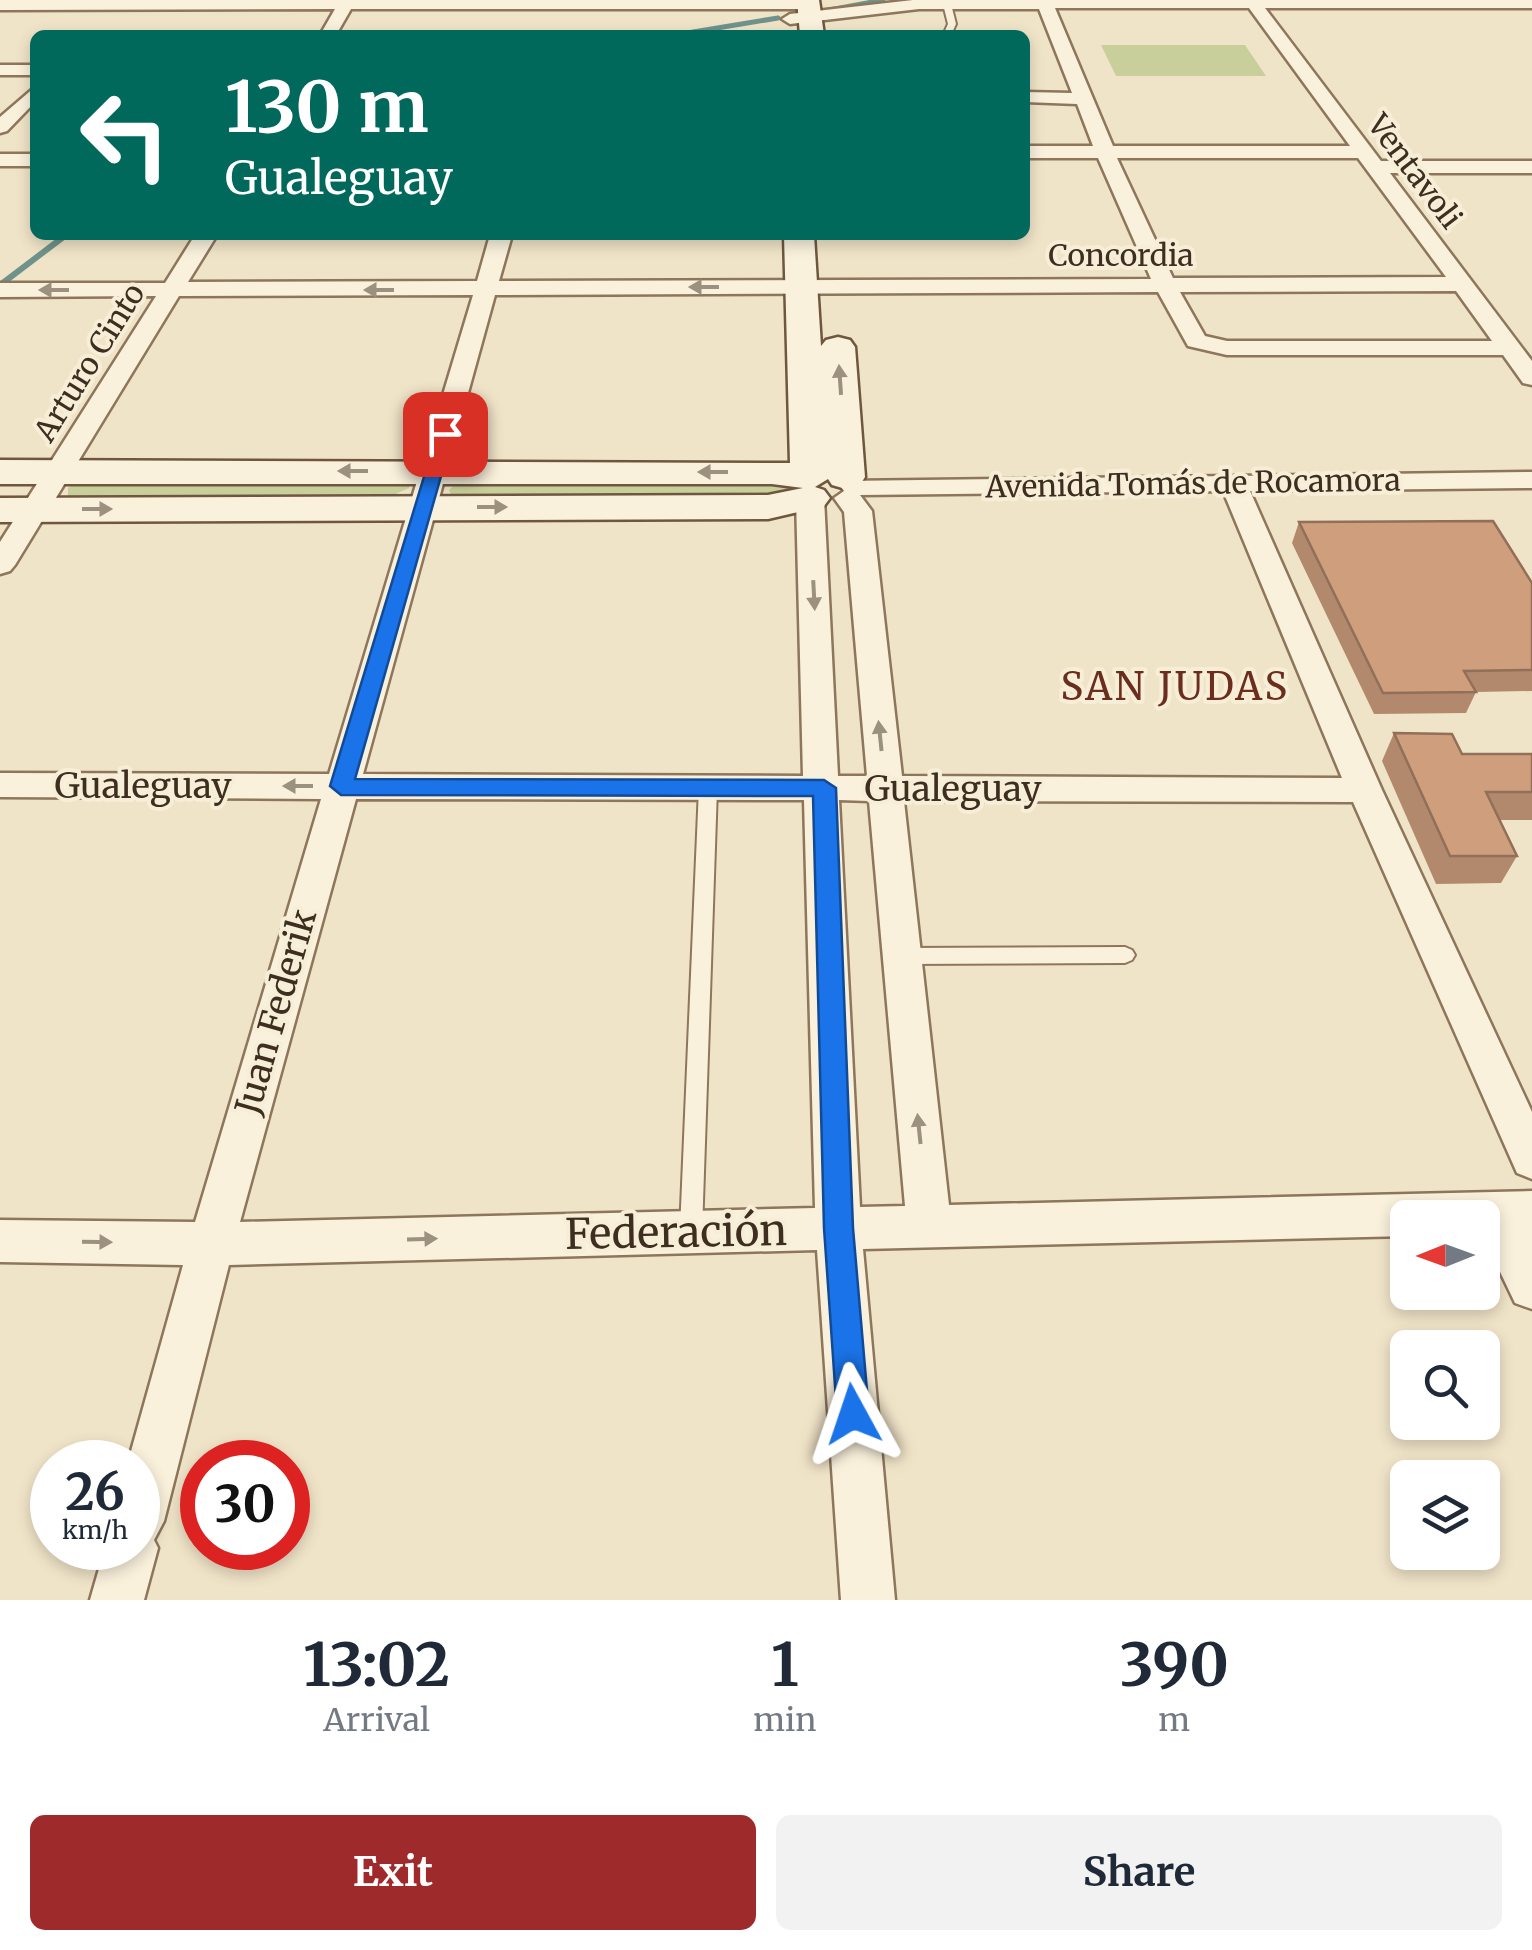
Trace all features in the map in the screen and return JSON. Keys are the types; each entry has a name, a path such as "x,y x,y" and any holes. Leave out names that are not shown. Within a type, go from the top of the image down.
{"street":[{"path":"102,25 125,2"},
{"path":"331,30 348,2"},
{"path":"0,5 348,2 800,14 909,4 1532,3"},
{"name":"Ventavoli","path":"1252,2 1532,378"},
{"path":"1045,4 1103,151 1164,285 1196,341 1214,347 1510,348"},
{"path":"0,70 30,70"},
{"path":"0,127 30,97"},
{"path":"1030,98 1085,99"},
{"path":"1030,152 1103,151 1532,167"},
{"path":"0,160 30,160"},
{"name":"Arturo Cinto","path":"0,566 17,510 58,472 203,240"},
{"name":"Juan Federik","path":"158,1440 208,1244 500,240"},
{"path":"802,240 818,286 834,487 824,788 838,1228 868,1600"},
{"path":"818,286 829,240"},
{"name":"Concordia","path":"2,290 1462,284"},
{"name":"Avenida Tomás de Rocamora","path":"0,472 430,488 768,508 834,487 1532,480"},
{"path":"1233,483 1365,790 1532,1159"},
{"path":"834,487 858,511 929,1226"},
{"name":"Avenida Tomás de Rocamora","path":"17,510 430,488"},
{"name":"Gualeguay","path":"0,785 1365,790"},
{"path":"1516,1212 1532,1288"},
{"name":"Federación","path":"0,1241 208,1244 1516,1212"},
{"path":"117,1600 125,1570"}],"lane":[{"path":"947,4 950,30"},
{"path":"691,1231 708,788"},
{"path":"902,956 1126,954"}],"green space":[{"path":"1101,45 1245,45 1266,76 1116,76"},
{"path":"775,480 788,485 788,492 452,497 449,490 456,483"},
{"path":"77,482 409,484 409,488 391,496 68,496 68,488"}],"building":[{"path":"1493,521 1532,583 1532,670 1464,671 1476,692 1383,693 1299,522"},
{"path":"1394,733 1452,734 1462,754 1532,754 1532,792 1486,792 1517,856 1450,856"}],"waterway":[{"path":"824,11 883,0"},
{"path":"705,30 778,18"},
{"path":"0,285 59,240"}],"district":[{"name":"SAN JUDAS","path":"1175,686"}],"route":[{"path":"445,434 341,786 824,788 838,1228 853,1414"}]}
